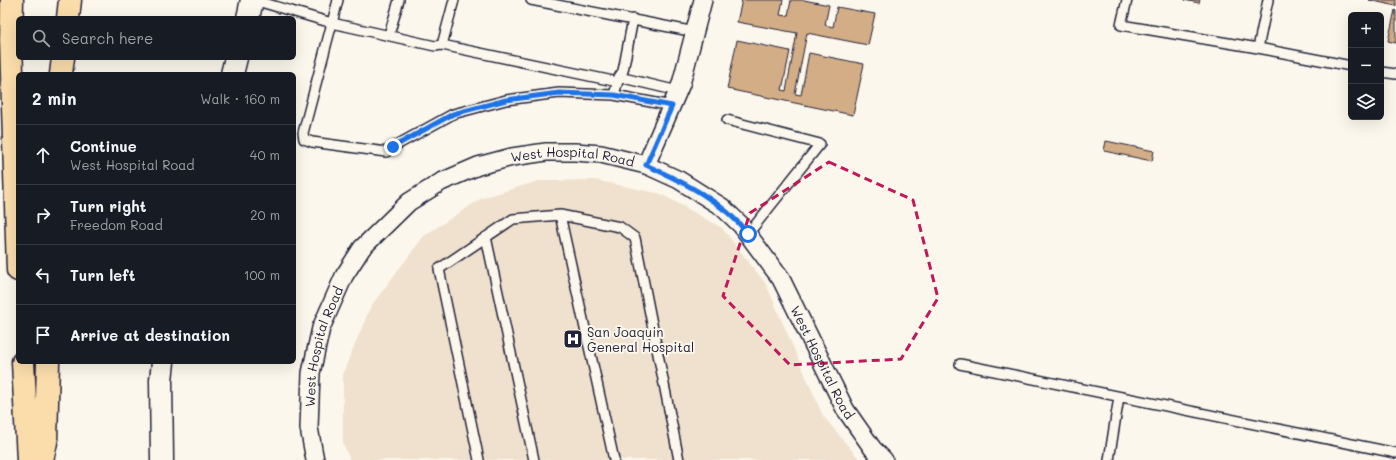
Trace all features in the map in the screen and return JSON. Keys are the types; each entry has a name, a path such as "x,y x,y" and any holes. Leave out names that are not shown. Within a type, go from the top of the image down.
{"highway":[{"path":"12,0 10,40 16,212"},
{"path":"68,16 70,0"},
{"path":"61,72 63,60"},
{"path":"23,364 28,460"},
{"path":"42,460 46,442 48,364"}],"street":[{"path":"249,16 253,0"},
{"path":"646,165 675,98 703,0"},
{"path":"232,72 236,60"},
{"name":"West Hospital Road","path":"315,460 309,428 311,373 320,328 344,276 362,248 409,202 441,182 478,166 512,157 546,152 602,154 646,165 679,180 722,207 741,225 781,279 845,409 873,449 884,460"},
{"path":"162,460 161,380 163,364"}],"lane":[{"path":"253,0 332,23 435,46 442,45 619,79 675,98"},
{"path":"338,0 303,133 304,139 312,142 386,152 453,114 506,100 559,93 675,98"},
{"path":"389,35 399,0"},
{"path":"442,45 454,0"},
{"path":"531,0 695,32"},
{"path":"1127,0 1121,25 1258,48 1348,65"},
{"path":"1258,48 1268,0"},
{"path":"614,95 623,71 633,19"},
{"path":"1384,72 1396,74"},
{"path":"727,120 820,144 748,234"},
{"path":"560,215 614,460"},
{"path":"479,460 439,269 513,219 560,215 620,227 635,238 679,460"},
{"path":"486,237 534,460"},
{"path":"960,364 1396,453"},
{"path":"1109,460 1119,396"}],"highlighted area":[{"path":"829,162 913,200 938,298 901,359 790,365 723,296 750,213"}],"shaded area":[{"name":"San Joaquin General Hospital","path":"595,180 661,194 722,228 766,284 823,416 860,460 350,460 343,443 343,373 371,306 424,236 482,198 539,181"}],"building":[{"path":"742,0 783,0 780,15 788,16 791,0 804,0 829,5 825,25 833,27 837,7 875,14 868,45 807,33 795,94 801,95 809,53 864,64 853,115 727,89 737,40 790,51 782,90 786,91 797,33 737,22"},
{"path":"1184,0 1200,0 1199,3"},
{"path":"1369,0 1396,0 1396,6"},
{"path":"1395,10 1396,11 1396,43 1388,41"},
{"path":"1106,141 1154,151 1152,161 1104,151"}],"place":[{"name":"San Joaquin General Hospital","path":"573,339"}],"route":[{"path":"393,147 453,114 506,100 559,93 614,95 672,106 646,165 679,180 722,207 741,225 748,234"}]}
